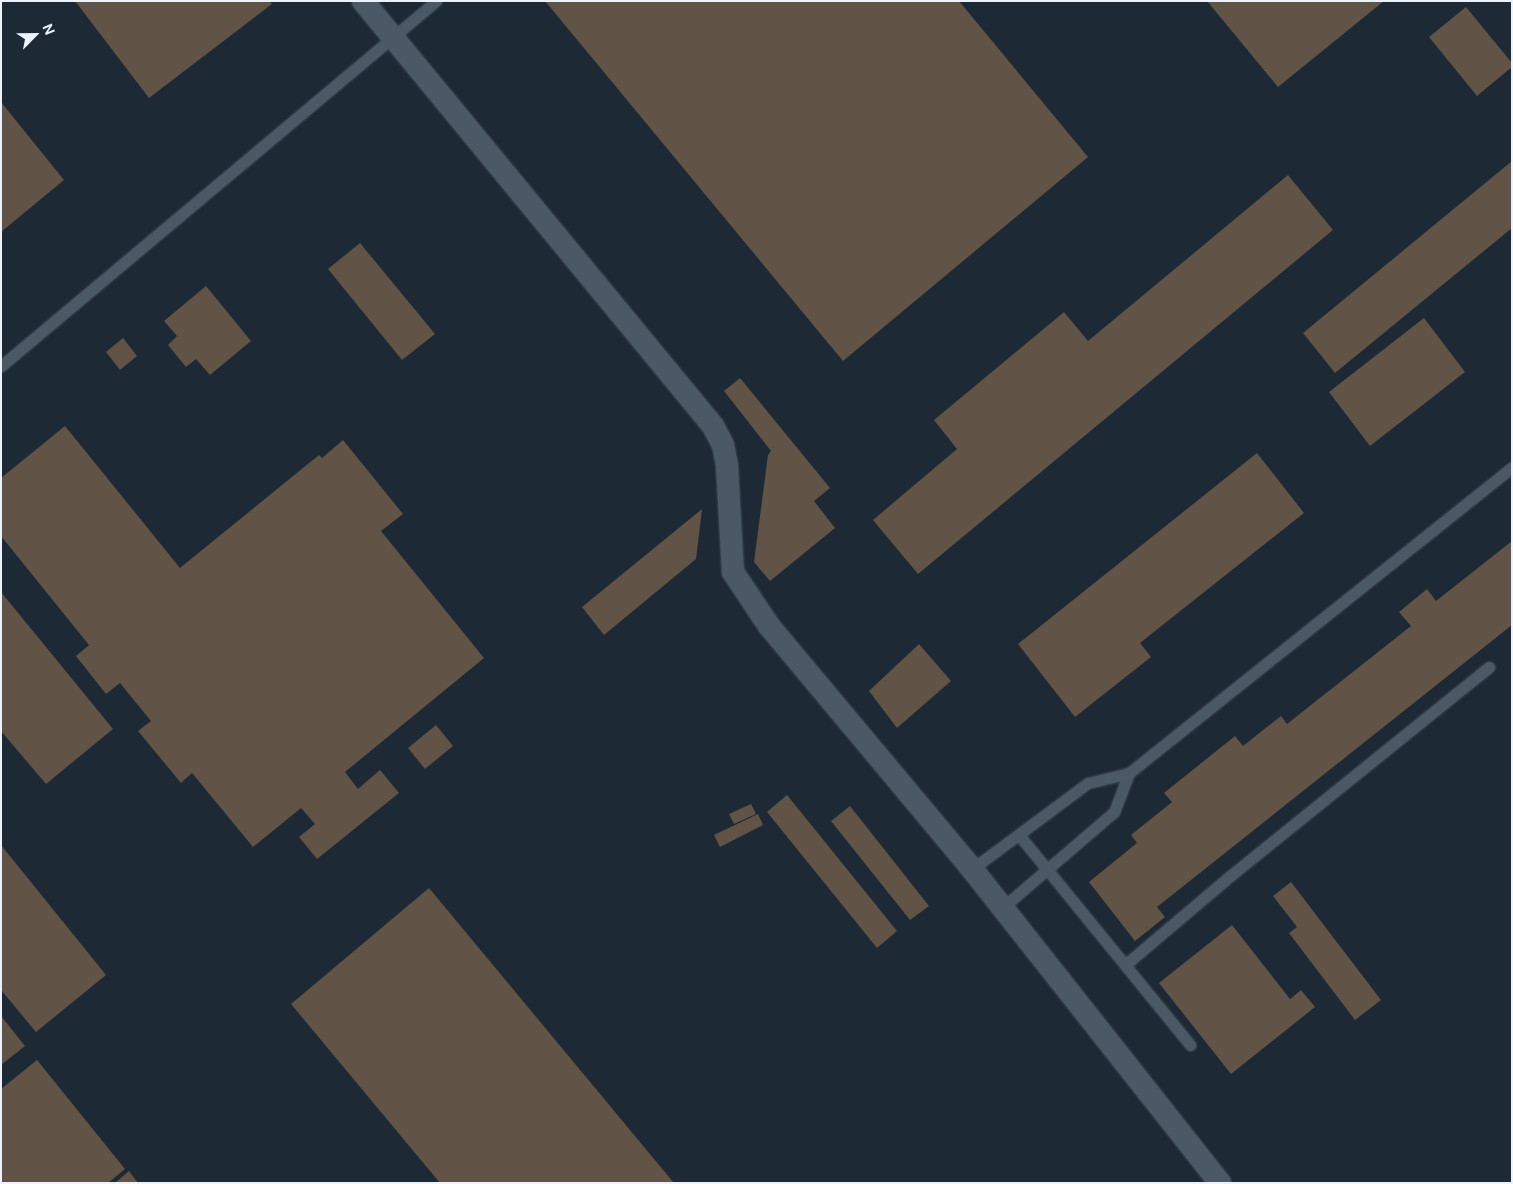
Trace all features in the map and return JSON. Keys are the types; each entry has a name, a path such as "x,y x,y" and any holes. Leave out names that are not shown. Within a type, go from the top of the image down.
{"street":[{"path":"363,1 713,426 723,445 727,466 731,558 740,584 775,633 972,869 1220,1183"}],"lane":[{"path":"1,366 436,1"},
{"path":"972,869 1088,783 1129,773 1512,467"},
{"path":"1125,965 1230,876 1489,667"},
{"path":"1002,908 1047,872 1114,812 1129,773"},
{"path":"1019,836 1190,1044"}],"building":[{"path":"75,1 269,1 272,4 149,98"},
{"path":"545,1 959,1 1088,157 843,361"},
{"path":"1207,1 1384,1 1278,87"},
{"path":"1466,7 1512,63 1512,67 1477,96 1429,37"},
{"path":"1,102 64,180 1,232"},
{"path":"1512,161 1512,228 1335,373 1303,333"},
{"path":"1288,175 1333,230 918,574 873,520 957,449 934,420 1064,312 1088,341"},
{"path":"360,243 435,334 402,360 328,269"},
{"path":"206,286 251,341 210,375 196,359 186,367 168,345 177,336 164,321"},
{"path":"1424,318 1465,372 1370,446 1329,392"},
{"path":"123,338 137,356 120,370 106,352"},
{"path":"740,378 830,488 814,501 835,528 770,581 754,562 768,455 771,451 724,391"},
{"path":"65,426 180,568 319,455 322,458 343,440 403,514 381,531 484,658 345,772 358,789 380,770 399,793 317,859 299,837 315,824 301,808 253,847 192,773 181,783 138,731 151,721 120,683 106,694 76,656 89,645 1,536 1,478"},
{"path":"1257,453 1304,513 1140,643 1151,657 1075,717 1018,644"},
{"path":"702,509 696,559 604,635 582,607"},
{"path":"1512,541 1512,625 1157,907 1165,917 1135,941 1089,882 1137,843 1131,835 1172,802 1164,793 1235,736 1243,746 1281,716 1287,724 1411,626 1399,612 1427,589 1436,601"},
{"path":"1,592 113,729 46,784 1,731"},
{"path":"919,644 951,681 897,728 869,691"},
{"path":"436,725 453,746 425,769 408,748"},
{"path":"787,795 897,931 877,948 767,812"},
{"path":"751,804 756,814 734,824 729,814"},
{"path":"850,806 929,906 910,920 831,821"},
{"path":"758,814 763,825 720,847 714,835"},
{"path":"1,845 106,975 36,1032 1,990"},
{"path":"1291,882 1381,1000 1355,1020 1289,933 1297,927 1273,896"},
{"path":"429,888 674,1183 440,1183 291,1004"},
{"path":"1232,925 1290,999 1301,990 1315,1007 1231,1074 1159,983"},
{"path":"1,1016 25,1046 1,1065"},
{"path":"37,1060 125,1169 108,1183 1,1183 1,1089"},
{"path":"129,1171 138,1183 115,1183"}]}
